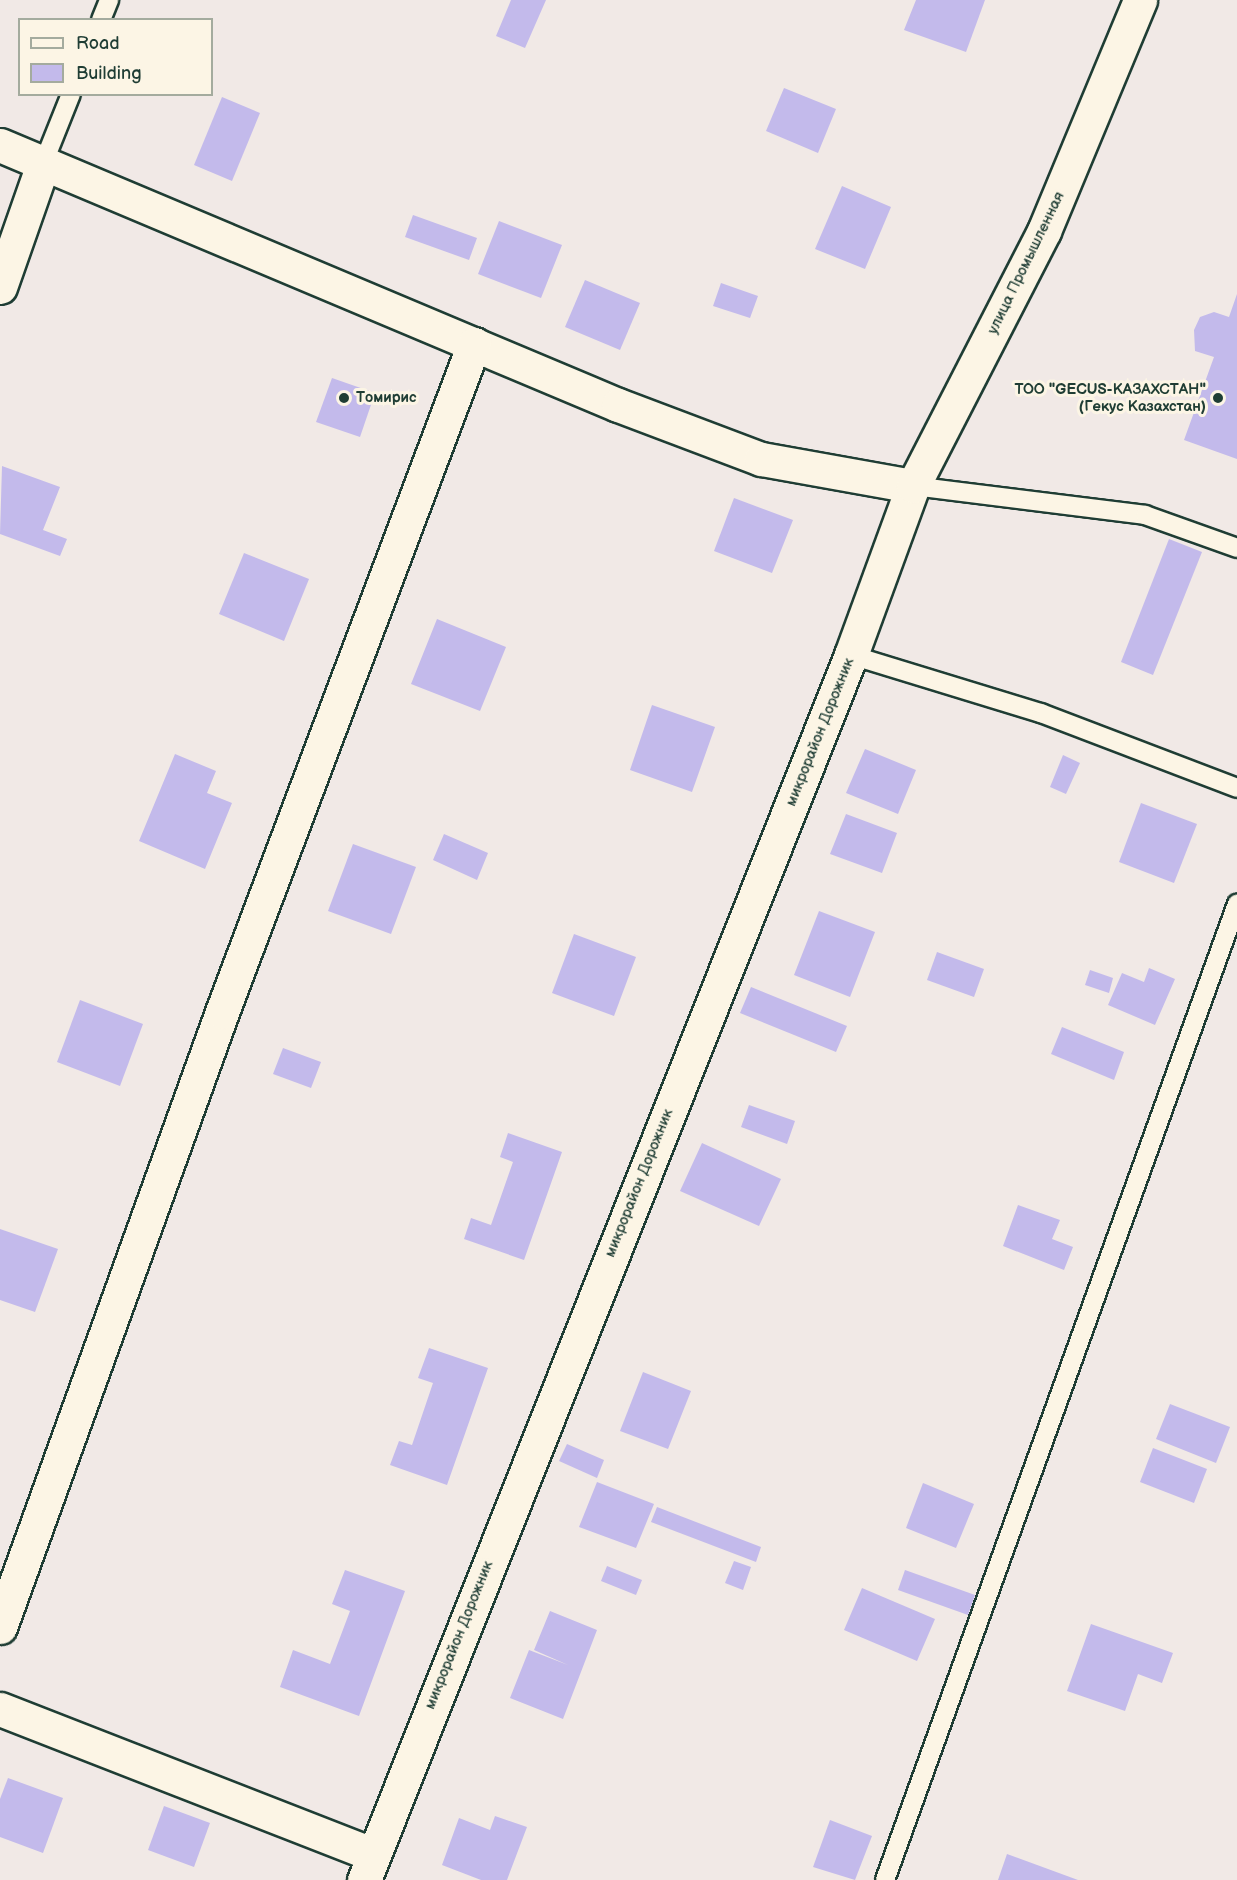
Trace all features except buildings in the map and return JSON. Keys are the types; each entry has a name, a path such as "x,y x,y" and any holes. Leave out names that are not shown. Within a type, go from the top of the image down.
{"street":[{"name":"улица Промышленная","path":"913,486 1044,231 1140,0"},
{"path":"0,146 474,344 761,459 913,486"},
{"path":"0,287 43,164"},
{"path":"0,1627 222,1012 474,344"},
{"name":"микрорайон Дорожник","path":"368,1867 851,655 913,486"},
{"path":"0,1709 368,1867"}],"lane":[{"path":"102,18 109,0"},
{"path":"43,164 70,96"},
{"path":"913,486 1144,515 1237,548"},
{"path":"851,655 1041,713 1237,788"},
{"path":"885,1880 1237,904"}],"place":[{"name":"Томирис","path":"344,398"},
{"name":"ТОО \"GECUS-КАЗАХСТАН\" (Гекус Казахстан)","path":"1218,398"}]}
